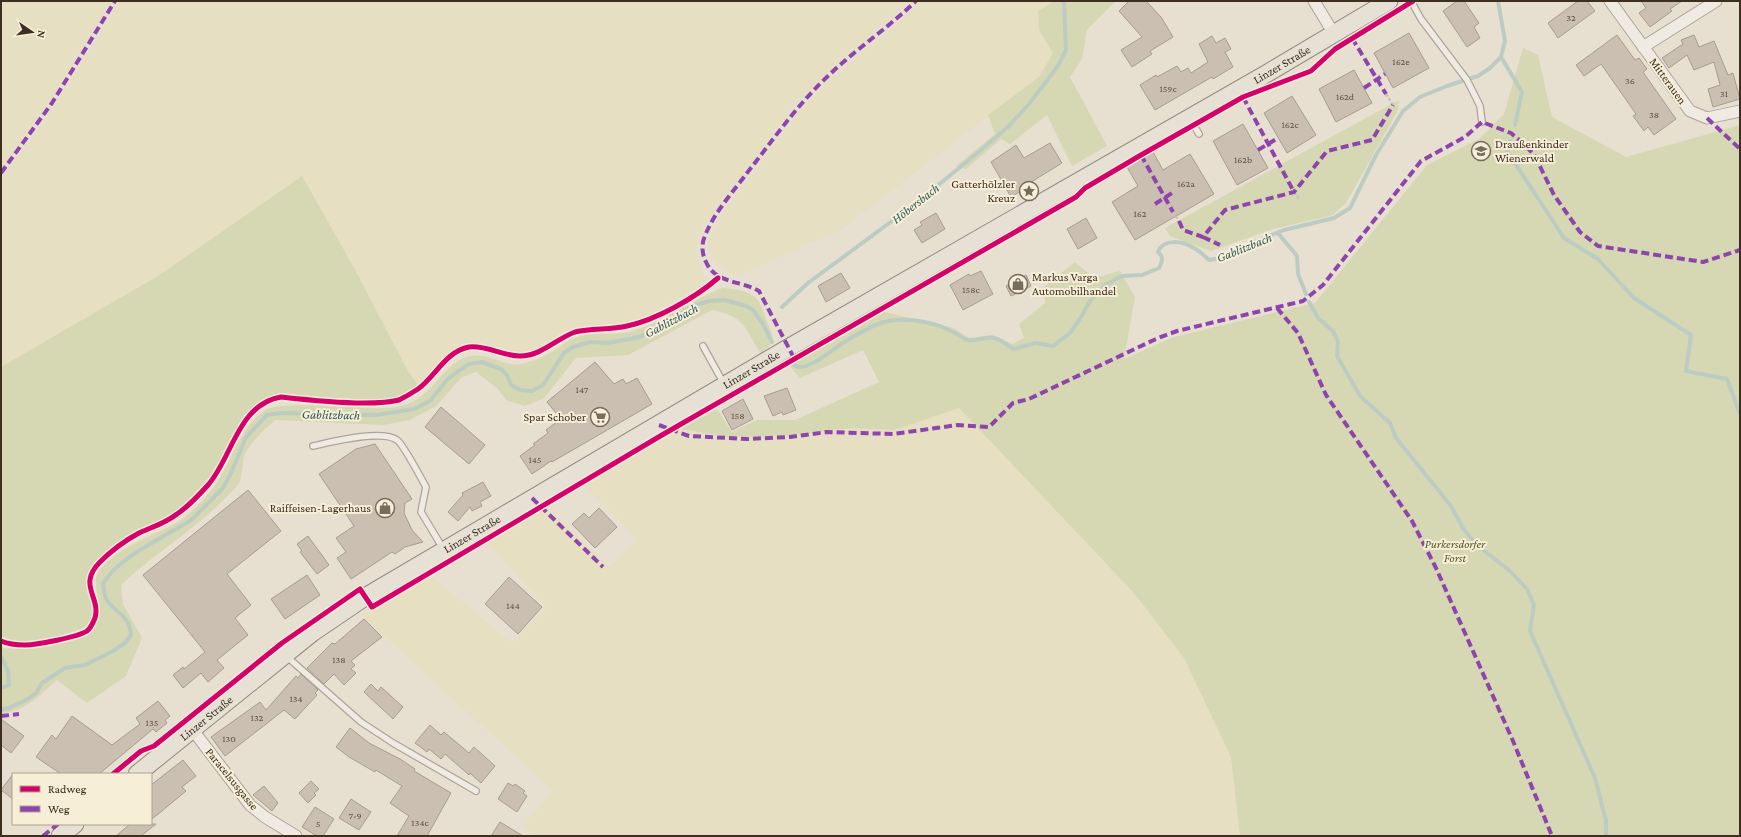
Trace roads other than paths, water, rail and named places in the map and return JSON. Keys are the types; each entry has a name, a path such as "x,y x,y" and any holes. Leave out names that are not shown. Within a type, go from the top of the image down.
{"main road":[{"name":"Linzer Straße","path":"138,773 192,729 282,651 312,633 365,597 447,555 725,386 1190,118 1389,1"}],"street":[{"path":"1314,1 1334,34"},
{"name":"Mitterauen","path":"1610,1 1690,111 1707,118 1740,111"},
{"name":"Mitterauen","path":"1643,47 1716,1"},
{"name":"Paracelsusgasse","path":"192,729 250,805 265,817 296,836"}],"lane":[{"path":"1412,1 1421,18 1469,84 1480,106 1482,122"},
{"path":"1190,118 1200,134"},
{"path":"702,346 725,386"},
{"path":"313,446 354,438 389,436 398,441 426,487 421,512 447,555"},
{"path":"282,651 362,722 393,744 476,791"}],"waterway":[{"name":"Höbersbach","path":"782,307 808,283 915,204 1008,127 1029,104 1058,66 1066,50 1064,1"},
{"name":"Gablitzbach","path":"791,362 798,367 812,364 866,329 881,323 897,320 915,320 933,324 968,340 990,337 1001,340 1013,349 1036,343 1053,346 1070,333 1090,301 1105,285 1122,276 1142,275 1159,268 1162,260 1158,252 1164,244 1179,242 1196,249 1209,260 1223,258 1254,242 1284,230 1334,218 1350,208 1376,155 1403,111 1420,97 1478,76 1490,68 1501,57 1505,41 1498,1"},
{"path":"1501,57 1522,92 1515,125"},
{"path":"1510,141 1507,151 1564,238 1598,259 1634,298 1691,335 1686,371 1727,379 1740,414"},
{"path":"1278,233 1297,256 1298,274 1306,294"},
{"name":"Gablitzbach","path":"1,710 28,699 36,693 42,683 65,668 85,665 113,651 125,643 131,635 128,622 107,600 103,584 110,574 131,556 191,520 223,488 246,437 267,415 280,413 377,415 414,409 430,401 447,380 457,372 469,364 482,362 501,369 507,375 511,385 520,390 532,391 543,385 564,353 573,347 590,342 607,343 640,337 696,305 710,301 725,300 746,306 753,310 763,324 772,342"},
{"path":"1309,302 1318,318 1333,331 1338,342 1337,356 1360,396 1390,423 1396,438 1451,506 1464,530 1477,545 1510,571 1527,589 1534,605 1530,631 1595,778 1606,821 1606,836"},
{"name":"Gablitzbach","path":"1,657 8,671 9,685 1,688"}],"place":[{"name":"Draußenkinder Wienerwald","path":"1481,151"},
{"name":"Gatterhölzler Kreuz","path":"1029,191"},
{"name":"Markus Varga Automobilhandel","path":"1018,284"},
{"name":"Spar Schober","path":"600,417"},
{"name":"Raiffeisen-Lagerhaus","path":"385,508"}],"park label":[{"name":"Purkersdorfer Forst","path":"1455,551"}]}
